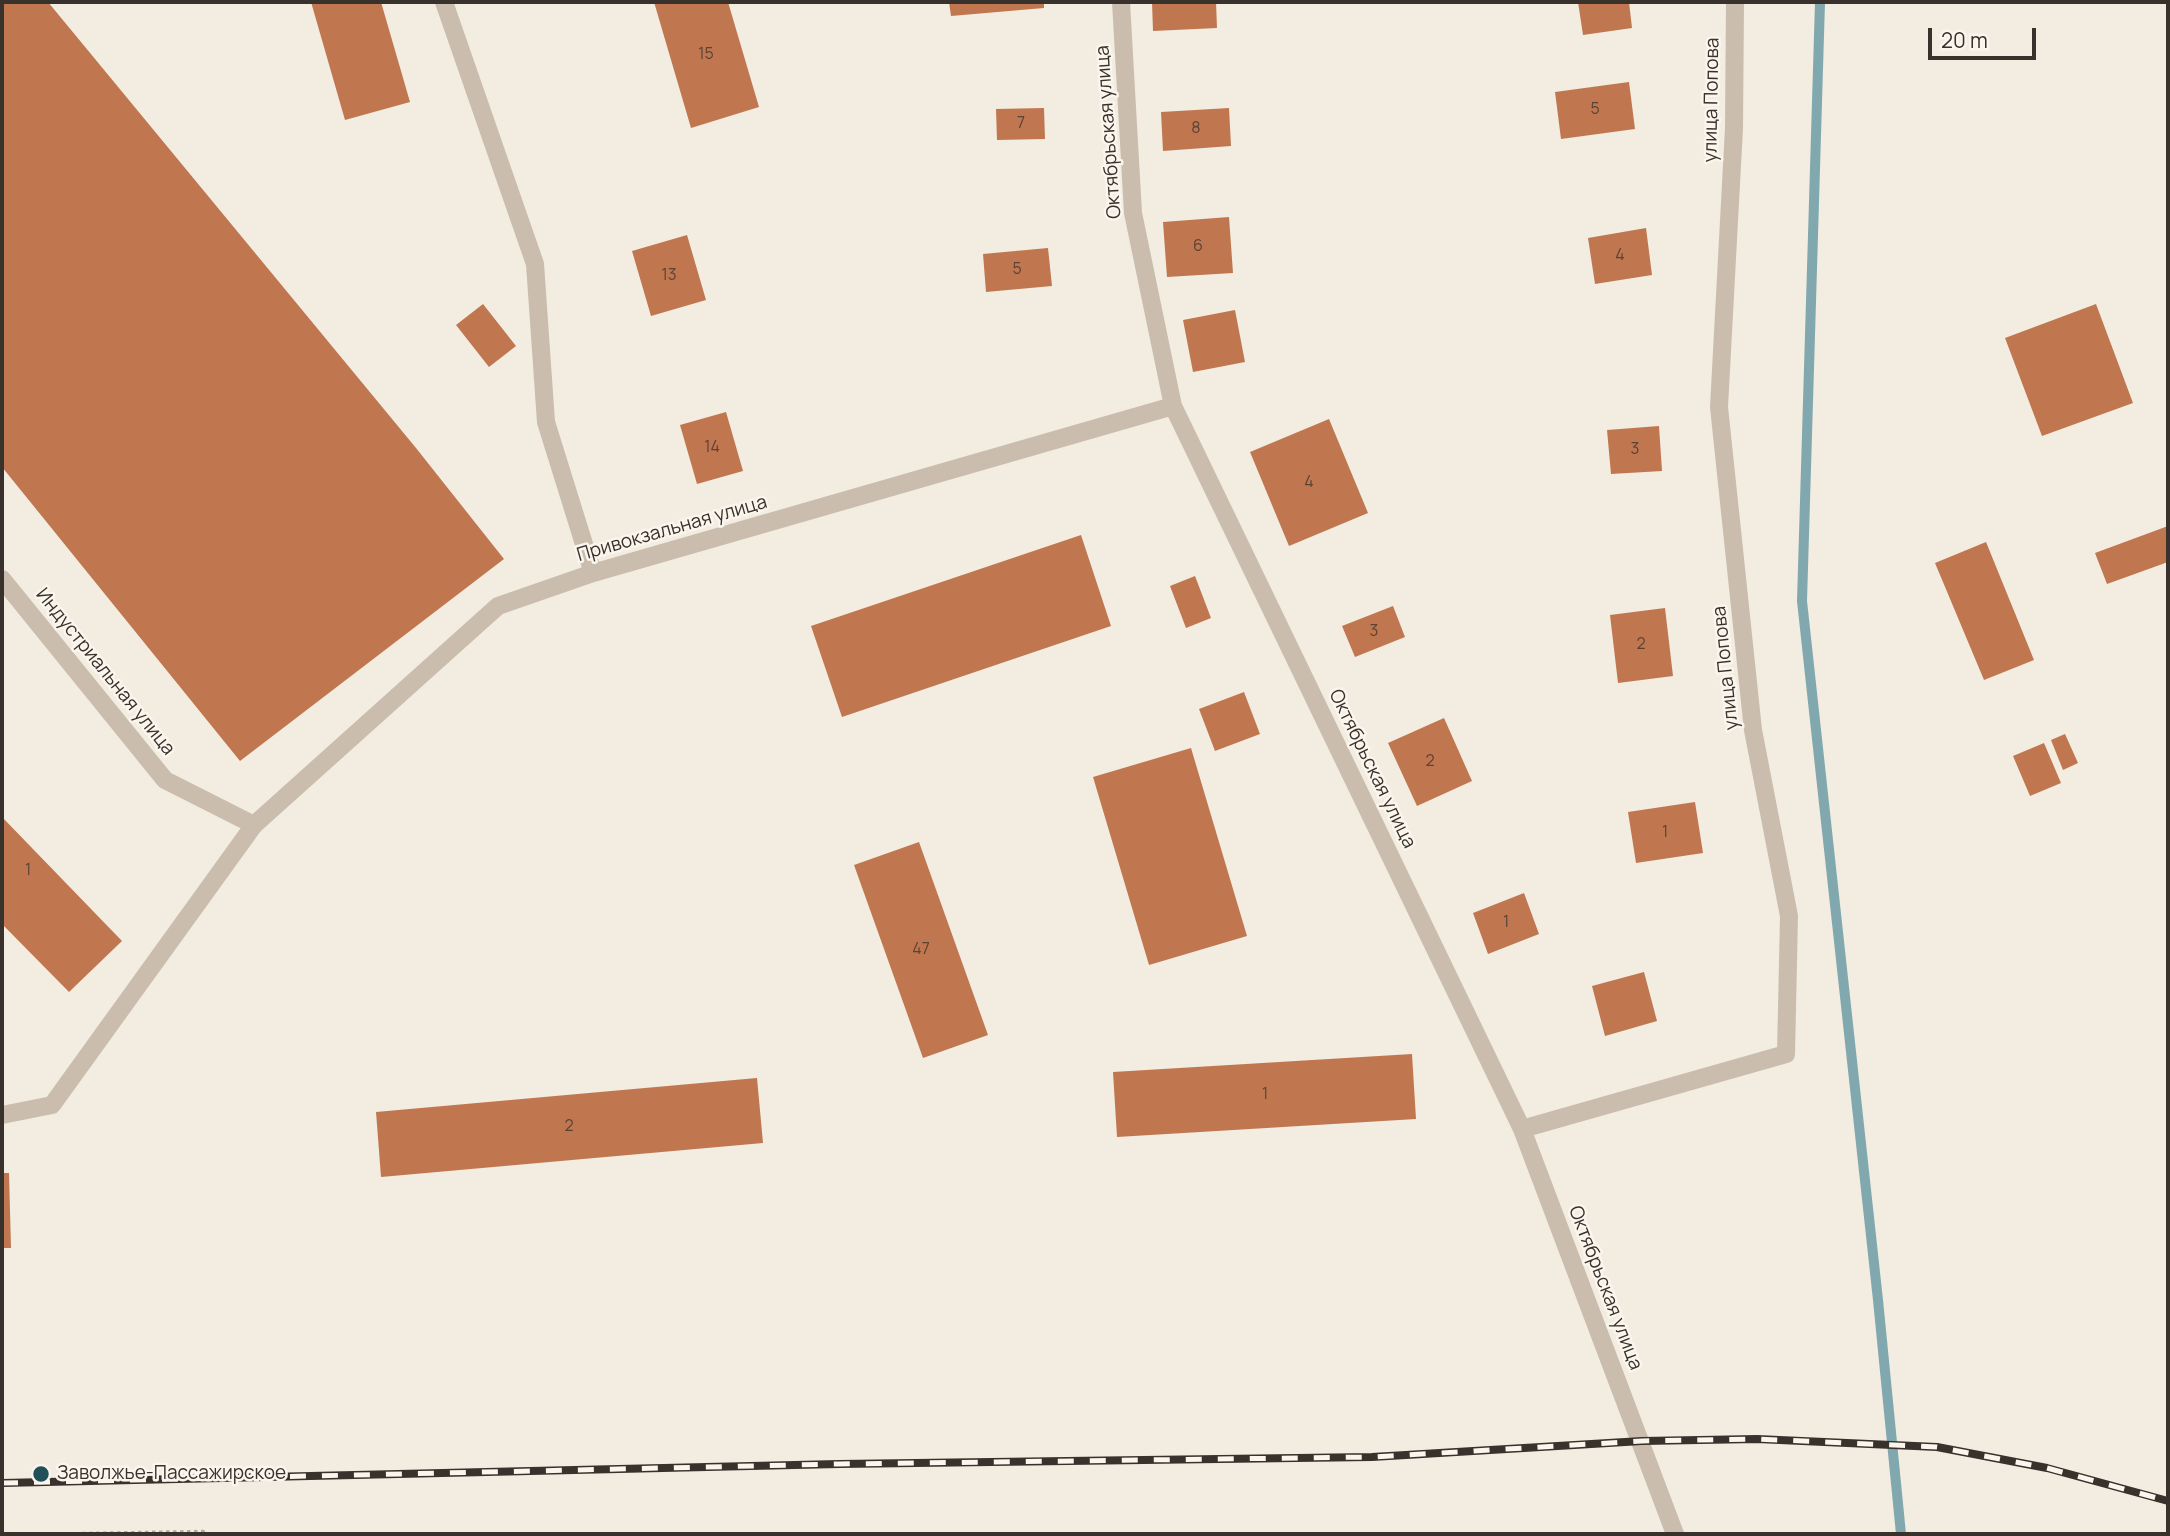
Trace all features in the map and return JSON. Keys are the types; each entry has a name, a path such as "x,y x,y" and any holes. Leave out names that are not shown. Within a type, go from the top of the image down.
{"street":[{"path":"443,2 535,264 546,422 593,573"},
{"name":"Октябрьская улица","path":"1121,2 1133,213 1173,406 1522,1129 1675,1534"},
{"name":"улица Попова","path":"1522,1129 1786,1054 1789,916 1753,730 1719,407 1734,128 1735,2"},
{"name":"Привокзальная улица","path":"2,1115 52,1105 254,825 498,606 593,573 1173,406"},
{"name":"Индустриальная улица","path":"2,579 165,780 254,825"}],"path":[{"path":"82,1534 204,1534"}],"building":[{"path":"2,2 48,2 416,448 504,559 240,761 2,467"},
{"path":"311,2 381,2 410,102 345,120"},
{"path":"654,2 728,2 759,107 691,128"},
{"path":"949,2 1044,2 1044,8 951,16"},
{"path":"1152,2 1216,2 1217,28 1153,31"},
{"path":"1578,2 1629,2 1632,28 1583,35"},
{"path":"1629,82 1635,129 1561,139 1555,92"},
{"path":"1044,108 1045,139 997,140 996,109"},
{"path":"1229,108 1231,146 1163,151 1161,112"},
{"path":"1229,217 1233,273 1167,277 1163,222"},
{"path":"1646,228 1652,275 1595,284 1588,238"},
{"path":"687,235 706,300 651,316 632,251"},
{"path":"1048,248 1052,286 986,292 983,254"},
{"path":"483,304 516,346 489,367 456,325"},
{"path":"2096,304 2133,403 2042,436 2005,338"},
{"path":"1235,310 1245,362 1193,372 1183,320"},
{"path":"726,412 743,471 697,484 680,425"},
{"path":"1329,419 1368,513 1289,546 1250,452"},
{"path":"1659,426 1662,471 1611,474 1607,430"},
{"path":"2168,526 2168,562 2107,584 2095,553"},
{"path":"1081,535 1111,626 842,717 811,626"},
{"path":"1986,542 2034,660 1984,680 1935,563"},
{"path":"1195,576 1211,618 1186,628 1170,586"},
{"path":"1393,606 1405,637 1355,657 1342,626"},
{"path":"1665,608 1673,676 1618,683 1610,615"},
{"path":"1244,692 1260,734 1215,751 1199,709"},
{"path":"1444,718 1472,781 1417,806 1388,743"},
{"path":"2065,734 2078,763 2063,770 2051,740"},
{"path":"2044,743 2061,783 2030,796 2013,756"},
{"path":"1191,748 1247,936 1149,965 1093,777"},
{"path":"1695,802 1703,853 1636,863 1628,812"},
{"path":"2,817 122,941 69,992 2,924"},
{"path":"919,842 988,1035 923,1058 854,865"},
{"path":"1524,893 1539,934 1488,954 1473,913"},
{"path":"1644,972 1657,1021 1605,1036 1592,986"},
{"path":"1412,1054 1416,1119 1117,1137 1113,1072"},
{"path":"757,1078 763,1143 381,1177 376,1112"},
{"path":"2,1173 9,1173 11,1248 2,1248"}],"waterway":[{"path":"1820,2 1802,601 1901,1534"}],"railway":[{"path":"2,1483 839,1464 1372,1457 1642,1441 1757,1439 1937,1447 2047,1468 2168,1501"}],"place":[{"name":"Заволжье-Пассажирское","path":"41,1474"}]}
